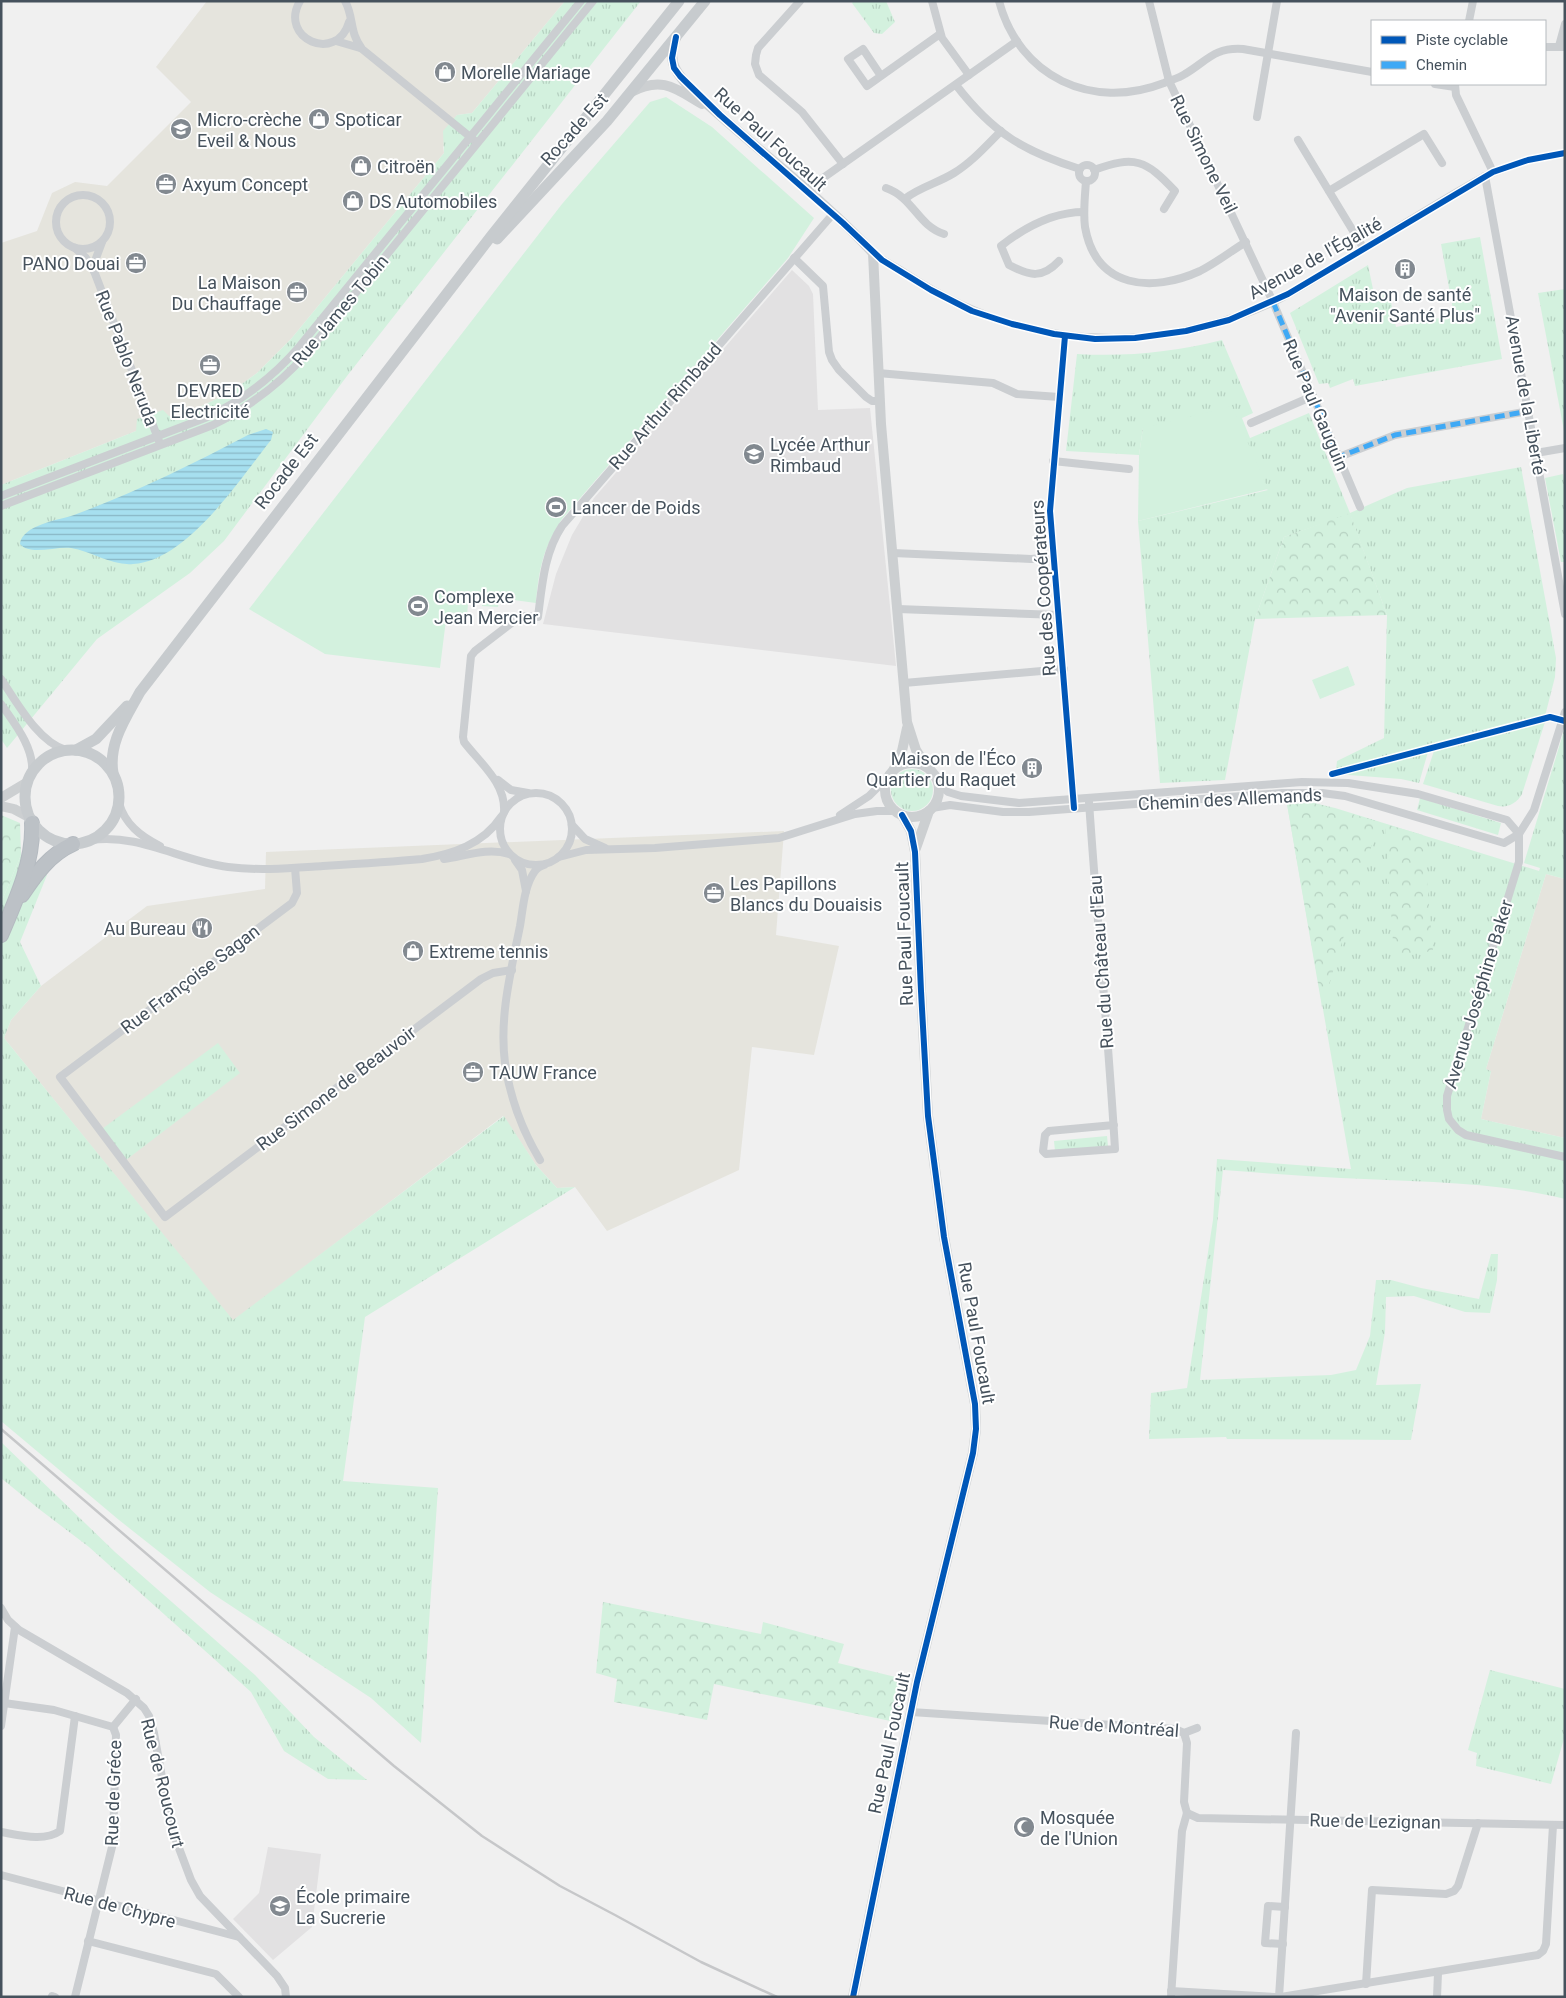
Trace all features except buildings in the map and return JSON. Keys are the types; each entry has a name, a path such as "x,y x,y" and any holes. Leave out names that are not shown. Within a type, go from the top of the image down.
{"highway":[{"path":"3,931 31,855 33,841 30,820"},
{"path":"3,931 26,889 47,862 59,851 73,844"}],"main road":[{"name":"Rocade Est","path":"71,750 96,739 140,692 463,274 679,1"},
{"name":"Rocade Est","path":"463,274 568,164 631,92 705,1"},
{"name":"Rocade Est","path":"113,774 111,763 114,745 124,721 140,692"},
{"path":"71,750 95,756 103,762 113,774 118,788 119,803 111,823 102,833 91,840 73,844 61,843 50,839 40,832 30,820 25,800 26,783 32,772 46,757 71,750"}],"street":[{"path":"300,1 296,8 295,19 297,26 302,35 318,44 328,44 336,41 345,32 350,20"},
{"path":"345,1 349,10 355,39 362,49 477,143"},
{"name":"Rue James Tobin","path":"1,496 197,421 229,406 252,391 282,365 582,1"},
{"name":"Rue James Tobin","path":"1,506 206,428 260,397 289,372 593,1"},
{"path":"800,1 758,48 756,69 763,80 802,112 843,164"},
{"path":"932,1 940,34 969,75"},
{"path":"999,1 1005,19 1017,41 1044,71 1072,87 1122,92 1150,88 1184,74 1220,51 1237,49 1371,72"},
{"name":"Rue Simone Veil","path":"1149,1 1168,81 1273,302"},
{"path":"1257,117 1277,1"},
{"path":"1469,20 1473,1"},
{"path":"1546,47 1562,46 1565,24"},
{"path":"881,76 862,49 848,59 867,86 940,34"},
{"name":"Rue Paul Foucault","path":"676,37 672,58 677,71 720,115 833,214 874,253"},
{"path":"336,41 362,49"},
{"path":"806,190 1017,41"},
{"name":"Rue Paul Foucault","path":"631,92 648,85 662,83 670,85 720,115"},
{"path":"956,85 980,115 1026,149 1051,160 1080,169"},
{"path":"1455,86 1459,101 1493,172"},
{"path":"906,198 918,189 949,176 966,165 1000,131"},
{"path":"1329,191 1424,134 1442,163"},
{"path":"1298,140 1364,249"},
{"name":"Avenue de l'Égalité","path":"874,253 884,262 931,290 972,310 1019,326 1065,336 1110,339 1173,334 1228,320 1273,302 1493,172 1528,160 1565,153"},
{"path":"1094,170 1110,164 1127,161 1152,168 1175,191 1164,210"},
{"path":"1080,169 1088,165 1094,170"},
{"path":"1080,169 1080,177 1086,181 1094,177 1094,170"},
{"name":"Avenue de la Liberté","path":"1485,176 1565,614"},
{"path":"1086,181 1084,212 1086,232 1094,254 1101,264 1113,275 1131,282 1163,282 1188,276 1209,266 1246,242"},
{"path":"886,188 906,198 926,223 944,234"},
{"name":"Rue Pablo Neruda","path":"94,271 94,261 110,225 107,210 97,199 88,196 78,196 65,202 59,210 56,220 57,230 62,238 86,258 94,271 160,445"},
{"path":"1059,261 1044,274 1032,274 1009,265 1001,246 1022,231 1041,221 1066,213 1084,212"},
{"name":"Rue Arthur Rimbaud","path":"491,774 464,742 463,737 471,656 518,618 524,616 538,618 548,552 562,526 833,214"},
{"path":"75,248 88,249 103,240"},
{"path":"540,1160 518,1113 506,1068 504,1022 526,895 535,871 559,857 582,850 655,848 779,838 862,813 898,813 915,817 931,809 938,799 938,784 934,775 916,750 907,722 878,373 874,253"},
{"path":"794,258 823,286 829,352 834,364 866,397 872,401 880,401"},
{"name":"Rue Paul Gauguin","path":"1273,302 1360,507"},
{"name":"Rue des Coopérateurs","path":"1065,336 1050,505 1074,808"},
{"path":"878,373 993,383 1017,394 1059,397"},
{"path":"1251,423 1313,396"},
{"path":"1339,457 1395,435 1529,411"},
{"path":"1536,453 1565,448"},
{"path":"1053,461 1129,469"},
{"path":"893,553 1031,559 1054,557"},
{"path":"898,609 1059,615"},
{"path":"904,684 1064,669"},
{"path":"1,679 36,728 49,741 71,750"},
{"path":"1,704 28,749 32,760 32,772"},
{"path":"1519,834 1534,810 1564,716"},
{"path":"898,813 888,803 884,788 902,751 907,722"},
{"path":"828,822 864,800 900,765 910,763 926,766"},
{"path":"491,774 511,790 544,794 560,802 567,811 572,825 571,840 566,850 559,857"},
{"path":"491,774 504,798 503,814 499,828 501,839 522,870 526,895"},
{"name":"Chemin des Allemands","path":"931,809 950,805 1011,812 1282,793 1322,793 1351,797 1504,843 1519,834 1507,820 1418,794 1340,782 1302,782 1019,803 982,800 952,794 938,784"},
{"path":"1,798 26,783"},
{"path":"422,859 450,853 478,841 490,831 516,799 532,793"},
{"name":"Rue du Château d'Eau","path":"1089,798 1114,1125 1115,1149 1046,1154 1043,1151 1045,1136 1049,1131 1114,1125"},
{"path":"119,803 125,819 137,831 173,852"},
{"path":"1,806 14,809 30,820"},
{"name":"Rue Paul Foucault","path":"852,1997 911,1712 973,1453 976,1422 974,1398 942,1224 928,1116 916,852 918,838 931,809"},
{"name":"Rue Paul Foucault","path":"898,813 911,831 916,852"},
{"path":"572,825 589,841 614,850"},
{"name":"Avenue Joséphine Baker","path":"1519,834 1518,862 1447,1096 1447,1110 1452,1123 1466,1135 1565,1157"},
{"path":"91,840 108,838 125,840 173,852 206,863 225,867 257,869 442,859 495,851 511,856 528,865 544,865"},
{"name":"Rue Françoise Sagan","path":"166,1217 60,1077 292,903 297,894 296,868"},
{"name":"Rue Simone de Beauvoir","path":"166,1217 481,979 493,973 512,970"},
{"name":"Rue de Roucourt","path":"1,1608 4,1619 15,1627 136,1699 144,1708 151,1721 171,1827 193,1885 200,1896 280,1979 286,1997"},
{"path":"1,1726 15,1627"},
{"path":"113,1727 136,1699"},
{"name":"Rue de Gréce","path":"4,1703 54,1710 113,1727 117,1738 114,1839 75,1997"},
{"name":"Rue de Montréal","path":"911,1712 1175,1729 1184,1733 1197,1728"},
{"path":"1,1832 37,1837 56,1833 60,1830 75,1716"},
{"path":"1184,1733 1187,1743 1184,1802 1187,1813 1182,1830 1171,1994 1278,1997 1530,1958 1538,1955 1543,1951 1546,1940 1553,1825"},
{"path":"1278,1997 1296,1733"},
{"name":"Rue de Lezignan","path":"1187,1813 1198,1818 1565,1826"},
{"path":"1366,1984 1372,1890 1442,1894 1454,1891 1458,1886 1478,1823"},
{"name":"Rue de Chypre","path":"1,1875 240,1937"},
{"path":"1283,1944 1265,1943 1268,1906 1285,1907"},
{"path":"88,1941 216,1974 239,1997"},
{"path":"1437,1997 1438,1972"}],"shaded area":[{"path":"207,1 565,1 472,113 457,115 443,147 444,153 291,339 257,373 229,393 181,416 169,416 1,485 1,243 37,231 52,193 75,182 107,186 191,102 156,67"},
{"name":"Lycée Arthur Rimbaud","path":"792,270 809,286 813,294 818,410 870,408 896,666 543,624 556,574 572,535 594,498"},
{"path":"784,831 776,935 839,946 814,1055 752,1047 739,1170 607,1231 575,1187 557,1188 536,1165 503,1116 233,1321 4,1038 11,1020 41,986 147,906 265,889 266,852"},
{"path":"1546,874 1565,879 1565,1138 1481,1119 1491,1071 1486,1069"},
{"name":"École primaire La Sucrerie","path":"268,1847 321,1854 312,1927 273,1960 233,1919 259,1893"}],"green space":[{"path":"565,1 641,1 347,376 224,541 190,573 97,639 7,748 1,739 1,485 136,431 137,419 163,410 169,416 181,416 229,393 257,373 291,339 444,153 443,131 457,115 472,113"},
{"path":"854,1 886,1 895,22 882,34 874,33 852,3"},
{"path":"666,97 712,127 814,218 788,258 562,519 550,540 543,559 536,603 499,598 498,607 482,606 482,596 469,595 467,614 447,612 440,668 325,654 249,609 562,204 650,102"},
{"path":"1480,237 1502,359 1355,386 1353,379 1330,388 1328,383 1319,384 1290,313 1368,265 1374,294 1389,292 1396,327 1454,315 1441,244"},
{"path":"1565,289 1565,431 1564,431 1538,293"},
{"path":"1222,340 1253,413 1242,418 1250,438 1309,413 1350,513 1407,488 1521,467 1556,658 1555,677 1545,716 1336,770 1337,761 1384,738 1387,615 1350,514 1284,537 1255,619 1225,780 1160,783 1138,521 1268,490 1143,428 1139,455 1066,451 1077,354 1114,355 1150,353"},
{"path":"1232,406 1268,489 1138,521 1139,455 1143,428"},
{"path":"1563,474 1565,485 1565,562 1561,562 1545,478"},
{"path":"1350,513 1387,615 1255,619 1284,537"},
{"path":"1348,666 1355,685 1320,699 1312,680"},
{"path":"1545,722 1522,794 1512,804 1498,806 1423,784 1434,751"},
{"path":"1565,727 1565,879 1546,874 1486,1069 1491,1071 1481,1119 1565,1138 1565,1199 1537,1193 1482,1186 1223,1170 1200,1380 1331,1375 1356,1370 1370,1336 1376,1280 1391,1280 1479,1299 1491,1254 1498,1254 1497,1280 1490,1313 1465,1312 1414,1296 1386,1297 1385,1332 1376,1385 1421,1384 1411,1440 1227,1439 1226,1437 1149,1439 1151,1393 1187,1388 1213,1220 1217,1159 1351,1169 1287,804 1314,803 1335,808 1539,871 1540,868 1524,863"},
{"path":"1428,752 1419,783 1401,779 1336,774"},
{"path":"912,769 927,775 933,790 927,805 912,811 897,805 891,790 897,775"},
{"path":"1420,798 1501,823 1498,835 1417,810"},
{"path":"1314,803 1379,822 1322,1007 1287,804"},
{"path":"1,815 20,823 21,855 1,903"},
{"path":"1385,824 1423,835 1433,951 1394,956"},
{"path":"21,855 47,875 20,942 41,986 11,1020 4,1038 233,1320 504,1116 536,1165 557,1188 575,1187 365,1317 343,1481 438,1488 421,1743 371,1698 210,1592 119,1520 1,1421 1,903"},
{"path":"218,1043 240,1073 126,1160 102,1129"},
{"path":"1107,1136 1108,1146 1055,1151 1054,1141"},
{"path":"1,1442 115,1552 255,1675 314,1737 367,1780 328,1779 284,1751 251,1692 89,1547 1,1478"},
{"path":"603,1602 761,1634 763,1622 844,1644 838,1663 908,1680 900,1723 714,1684 707,1720 614,1702 617,1679 596,1673"},
{"path":"1490,1670 1565,1689 1565,1735 1551,1784 1476,1766 1477,1753 1468,1750"}],"water":[{"path":"266,429 273,432 271,440 211,516 173,549 153,559 125,564 109,561 71,548 37,550 24,548 20,544 27,532 42,524 74,515 140,488 248,435"}],"railway":[{"path":"1,1429 394,1766 482,1836 560,1886 701,1962 777,1997"}],"marked path":[{"path":"1273,302 1339,457 1395,435 1529,411"}],"cycle path":[{"path":"676,37 672,58 674,68 680,76 720,115 843,223 882,260 931,290 972,311 1012,324 1054,334 1095,339 1135,338 1186,331 1229,320 1288,294 1493,172 1528,160 1565,153"},
{"path":"1065,336 1050,511 1074,808"},
{"path":"1332,774 1550,717 1565,721"},
{"path":"853,1997 917,1682 973,1453 976,1429 975,1404 944,1237 928,1116 915,852 911,831 902,815"}],"place":[{"name":"Morelle Mariage","path":"445,72"},
{"name":"Spoticar","path":"319,119"},
{"name":"Micro-crèche Eveil & Nous","path":"181,129"},
{"name":"Citroën","path":"361,166"},
{"name":"Axyum Concept","path":"166,184"},
{"name":"DS Automobiles","path":"353,201"},
{"name":"PANO Douai","path":"136,263"},
{"name":"Maison de santé \"Avenir Santé Plus\"","path":"1405,269"},
{"name":"La Maison Du Chauffage","path":"297,292"},
{"name":"DEVRED Electricité","path":"210,365"},
{"name":"Lycée Arthur Rimbaud","path":"754,454"},
{"name":"Lancer de Poids","path":"556,507"},
{"name":"Complexe Jean Mercier","path":"418,606"},
{"name":"Maison de l'Éco Quartier du Raquet","path":"1032,768"},
{"name":"Les Papillons Blancs du Douaisis","path":"714,893"},
{"name":"Au Bureau","path":"202,928"},
{"name":"Extreme tennis","path":"413,951"},
{"name":"TAUW France","path":"473,1072"},
{"name":"Mosquée de l'Union","path":"1024,1827"},
{"name":"École primaire La Sucrerie","path":"280,1906"}]}
